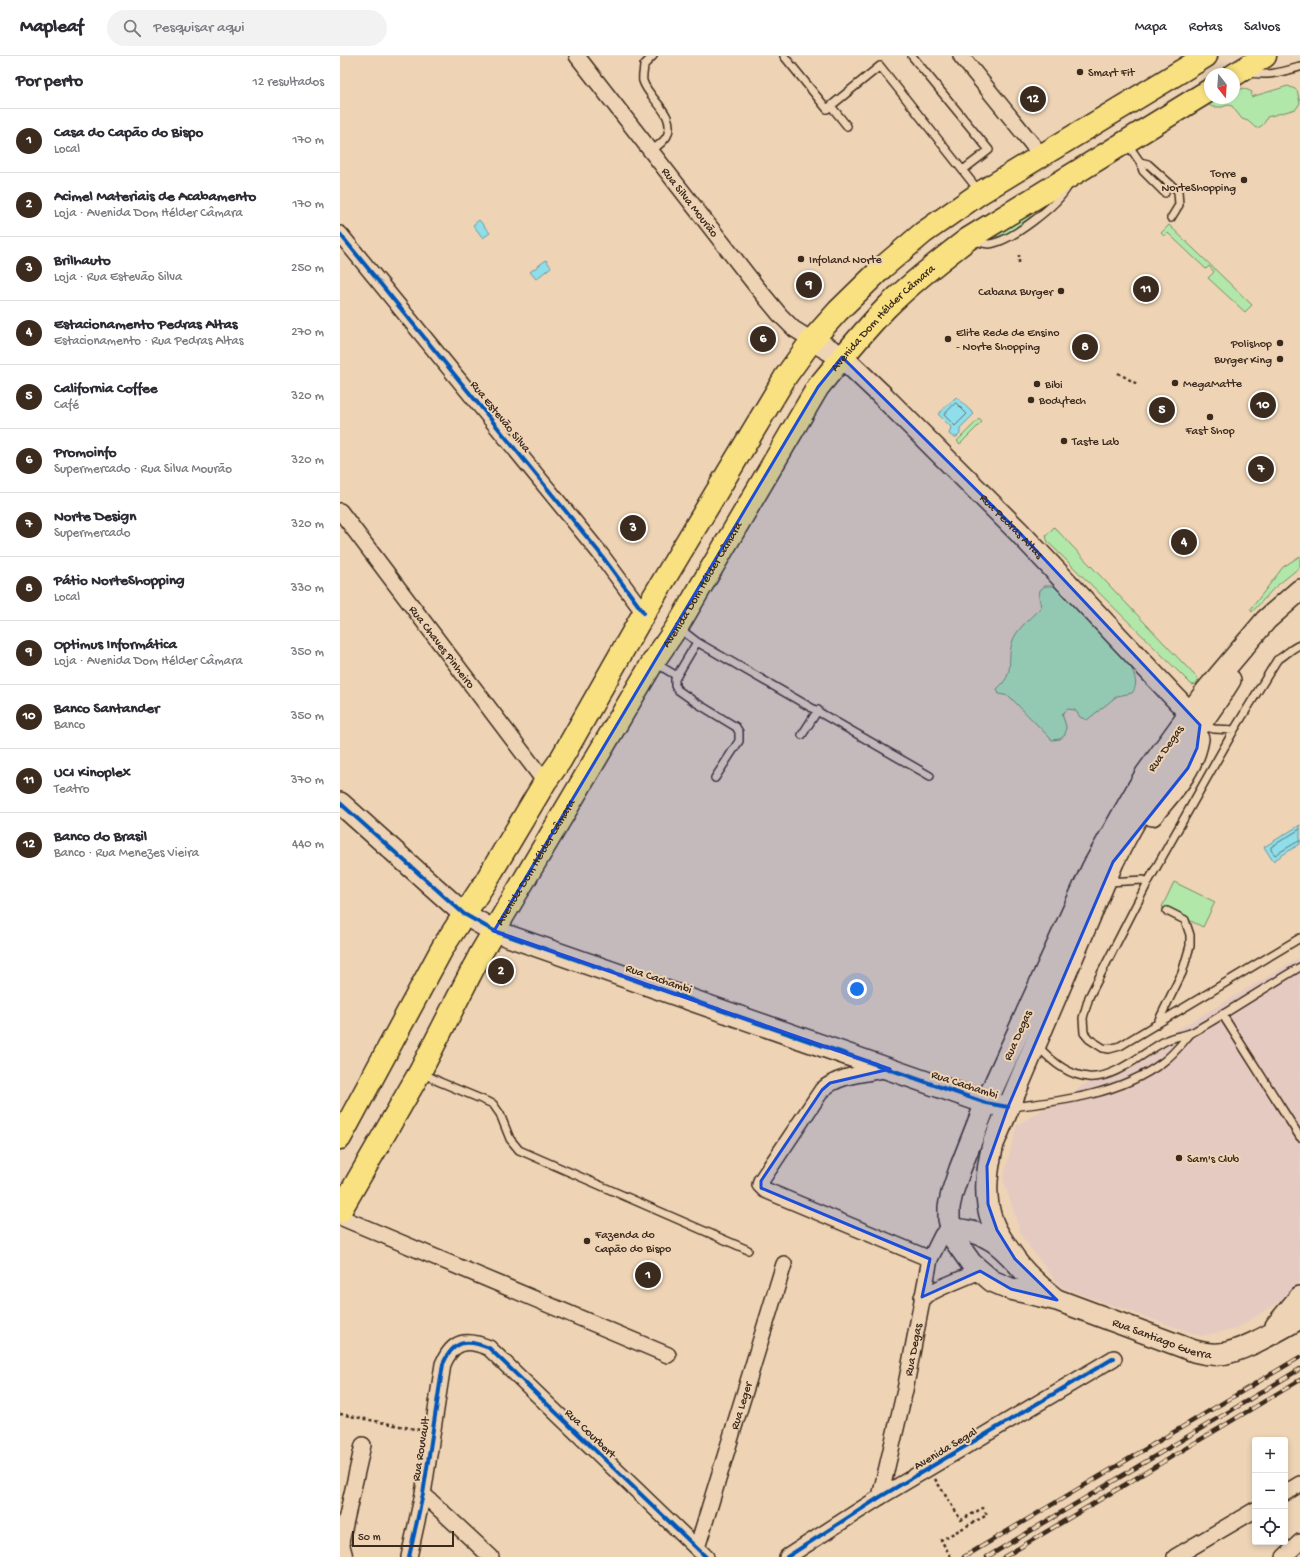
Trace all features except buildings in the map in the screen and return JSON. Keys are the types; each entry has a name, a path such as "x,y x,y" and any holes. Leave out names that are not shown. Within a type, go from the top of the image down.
{"main road":[{"path":"340,1138 443,947 486,881 545,782 560,761 644,613 786,376 812,340 838,311 883,268 923,233 980,193 1206,56"},
{"path":"1240,71 1266,56"},
{"name":"Avenida Dom Hélder Câmara","path":"340,1211 420,1072 481,952 653,662 677,626 818,387 842,357 886,309 931,268 968,239 1204,94"},
{"name":"Rua Pedras Altas","path":"812,340 842,357 1019,532 1195,719"},
{"name":"Rua Degas","path":"950,1229 949,1208 952,1193 986,1102 1097,859 1146,774 1195,719 1219,697 1266,620 1300,590"},
{"name":"Rua Degas","path":"1015,1259 992,1221 988,1204 986,1183 993,1144 1113,862 1177,784 1188,768 1196,748 1195,719"},
{"path":"545,782 558,802 560,812 557,823"},
{"name":"Rua Cachambi","path":"340,803 464,914 494,931 986,1102 1008,1107"},
{"path":"950,1229 979,1233 1005,1248 1015,1259"},
{"name":"Rua Santiago Guerra","path":"950,1229 954,1239 964,1254 992,1281 1011,1289 1057,1300 1194,1351 1208,1354 1220,1354 1233,1351 1268,1336 1300,1318"},
{"name":"Rua Santiago Guerra","path":"1015,1259 1039,1286 1057,1300"},
{"name":"Rua Santiago Guerra","path":"1268,1336 1300,1297"}],"street":[{"name":"Rua Silva Mourão","path":"577,56 780,315 794,329 812,340"},
{"path":"961,56 1041,155"},
{"name":"Rua Estevão Silva","path":"340,234 599,552 644,613"},
{"name":"Rua Chaves Pinheiro","path":"340,511 545,782"},
{"path":"890,1069 846,1077 830,1083 822,1090 761,1181 760,1185 765,1190 930,1259"},
{"path":"340,1217 668,1355"},
{"name":"Rua Degas","path":"880,1497 905,1390 930,1259 942,1235 950,1229"},
{"name":"Rua Leger","path":"701,1552 784,1264"},
{"path":"922,1297 980,1271"},
{"name":"Rua Courbert","path":"454,1346 464,1342 478,1343 488,1348 701,1552"},
{"name":"Rua Rouvault","path":"409,1557 423,1494 443,1364 448,1353 454,1346"},
{"name":"Avenida Segal","path":"787,1557 880,1497 1114,1358"},
{"path":"345,1557 341,1542 363,1445"},
{"path":"1288,1491 1300,1484"},
{"path":"423,1494 491,1557"},
{"path":"1175,1557 1252,1512"},
{"path":"1284,1557 1300,1542"}],"lane":[{"path":"651,151 666,137 669,125 664,112 651,96 643,80 644,65 652,56"},
{"path":"784,56 827,110 880,66 980,193"},
{"path":"912,56 989,150 962,170"},
{"path":"1240,73 1259,75 1274,74 1300,67"},
{"path":"831,106 847,126"},
{"path":"1126,141 1140,162 1143,171 1165,193"},
{"path":"1140,162 1148,164 1178,192 1179,205 1171,218"},
{"path":"677,626 697,642 818,710 930,776"},
{"path":"697,642 677,676 675,686 678,690 695,702 736,727 739,732 739,740 715,778"},
{"path":"1300,645 1294,647 1287,654 1277,660 1234,730 1148,882 1089,996 1083,1018 1084,1033 1091,1041 1102,1048 1109,1049 1120,1046 1300,938"},
{"path":"653,662 677,676"},
{"path":"802,735 818,710"},
{"path":"1195,719 1214,729 1234,730"},
{"path":"1105,882 1143,880 1148,882"},
{"path":"1157,1025 1182,973 1190,946 1190,935 1184,920 1167,911"},
{"path":"1036,1042 1045,1054 1058,1065 1078,1076 1089,1078 1101,1076 1112,1072 1166,1041 1191,1033 1300,967"},
{"path":"1222,1014 1300,1137"},
{"path":"1008,1107 1041,1104 1086,1095 1129,1081 1162,1062 1179,1048 1191,1033"},
{"path":"420,1072 493,1104 500,1114 510,1139 519,1150 748,1250"}],"path":[{"path":"1019,255 1019,263"},
{"path":"1118,373 1136,384"},
{"path":"340,1414 433,1433"},
{"path":"928,1469 961,1520 982,1508 987,1515 941,1540 951,1557"}],"highlighted area":[{"path":"842,357 1019,532 1200,725 1197,748 1188,768 1113,862 1008,1107 987,1166 988,1204 997,1230 1015,1259 1057,1300 1011,1289 980,1271 922,1297 930,1259 761,1188 761,1181 822,1090 830,1083 890,1069 494,931 818,387"}],"shaded area":[{"path":"1300,957 1300,1281 1280,1301 1236,1329 1201,1336 1060,1287 1022,1237 1003,1179 1017,1125"}],"green space":[{"path":"1288,86 1297,90 1300,103 1296,109 1267,117 1260,127 1256,128 1248,121 1242,119 1232,106 1212,107 1208,104 1240,104 1240,90 1243,88 1252,92 1251,97"},
{"path":"1028,215 1030,218 1016,230 997,237 995,235"},
{"path":"1169,225 1252,305 1245,312 1208,278 1214,272 1209,266 1206,269 1168,233 1164,236 1161,233"},
{"path":"979,419 982,422 960,444 957,441"},
{"path":"1054,527 1199,680 1196,684 1192,685 1048,542 1046,536"},
{"path":"1300,556 1300,567 1274,588 1252,612 1250,610 1283,567"},
{"path":"1045,586 1056,586 1069,598 1073,605 1103,633 1126,659 1133,672 1136,683 1132,693 1117,696 1087,720 1080,717 1075,710 1068,709 1062,714 1066,726 1065,735 1060,739 1052,740 1009,696 999,694 997,689 1007,678 1009,673 1010,650 1014,638 1020,629 1041,607 1039,597 1040,590"},
{"path":"1174,882 1215,902 1203,927 1162,907"}],"water":[{"path":"479,220 490,233 483,238 473,225"},
{"path":"546,260 551,267 536,279 530,272"},
{"path":"956,397 974,414 960,428 960,434 957,437 953,437 949,434 951,427 938,414"},
{"path":"1300,825 1300,844 1273,861 1264,847"}],"railway":[{"path":"964,1557 1300,1357"},
{"path":"987,1557 1300,1369"},
{"path":"1004,1557 1300,1380"}],"cycle path":[{"path":"340,234 599,552 644,613"},
{"path":"340,803 464,914 494,931 986,1103 1008,1107"},
{"path":"409,1557 423,1494 443,1364 451,1350 456,1346 467,1343 474,1343 489,1348 706,1557"},
{"path":"787,1557 880,1497 1114,1358"}],"place":[{"name":"Smart Fit","path":"1080,72"},
{"name":"Banco do Brasil","path":"1033,99"},
{"name":"Torre NorteShopping","path":"1244,180"},
{"name":"Infoland Norte","path":"801,259"},
{"name":"Optimus Informática","path":"809,285"},
{"name":"UCI Kinoplex","path":"1146,289"},
{"name":"Cabana Burger","path":"1061,291"},
{"name":"Promoinfo","path":"763,339"},
{"name":"Elite Rede de Ensino - Norte Shopping","path":"948,339"},
{"name":"Polishop","path":"1280,343"},
{"name":"Pátio NorteShopping","path":"1085,347"},
{"name":"Burger King","path":"1280,359"},
{"name":"MegaMatte","path":"1175,383"},
{"name":"Bibi","path":"1037,384"},
{"name":"Bodytech","path":"1031,400"},
{"name":"Banco Santander","path":"1263,405"},
{"name":"California Coffee","path":"1162,410"},
{"name":"Fast Shop","path":"1210,417"},
{"name":"Taste Lab","path":"1064,441"},
{"name":"Norte Design","path":"1261,469"},
{"name":"Brilhauto","path":"633,528"},
{"name":"Estacionamento Pedras Altas","path":"1184,542"},
{"name":"Acimel Materiais de Acabamento","path":"501,971"},
{"name":"Sam's Club","path":"1179,1158"},
{"name":"Fazenda do Capão do Bispo","path":"587,1241"},
{"name":"Casa do Capão do Bispo","path":"648,1275"}]}
